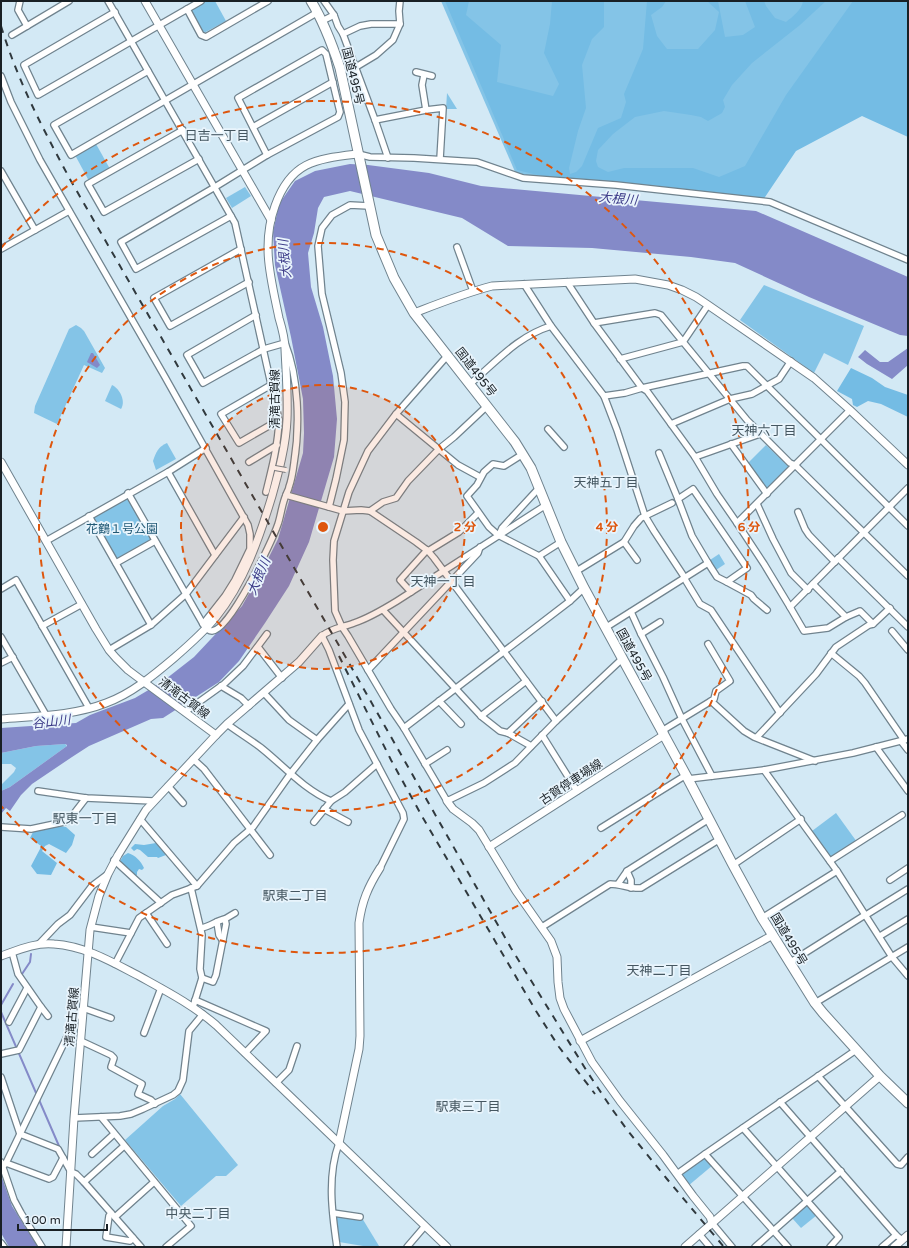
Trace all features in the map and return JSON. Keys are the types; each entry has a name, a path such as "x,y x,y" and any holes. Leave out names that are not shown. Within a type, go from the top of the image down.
{"highway":[{"name":"国道495号","path":"311,1 318,12 332,42 340,68 376,235 394,278 414,313 523,454 575,572 762,918 789,963 815,1003 880,1076 907,1101"}],"street":[{"path":"20,1 18,10 27,26"},
{"path":"12,35 68,1"},
{"path":"108,1 235,223 279,420 277,446 266,492"},
{"path":"145,1 271,220"},
{"path":"115,12 24,65 38,95 201,1"},
{"path":"187,9 201,35 206,37 268,1"},
{"path":"324,1 334,15 343,34 356,66 388,158"},
{"path":"356,66 376,55 393,40 400,24 400,1"},
{"path":"148,71 54,125 71,155 318,12"},
{"path":"322,21 334,15"},
{"path":"343,34 360,26 371,24 400,24"},
{"path":"231,216 136,269 121,242 267,155 338,117 340,112 333,82 326,54 322,50 238,98 267,155"},
{"path":"416,72 432,76"},
{"path":"424,75 422,85 426,110"},
{"path":"1,76 25,132 206,448 248,525 250,534 250,549 235,580 204,626"},
{"path":"253,127 333,82"},
{"path":"375,120 443,108 440,160"},
{"path":"183,130 88,184 104,212 199,159"},
{"name":"清滝古賀線","path":"66,1247 74,1118 88,951 91,927 99,896 114,860 153,801 216,735 144,682 162,669 182,651 204,626 217,615 243,574 264,524 280,469 287,420 285,343 268,263 267,250 271,220 281,192 294,173 307,164 334,157 359,157"},
{"path":"359,157 477,162 523,178 770,202 908,260"},
{"path":"1,171 35,230"},
{"path":"329,507 344,440 345,402 341,373 322,294 318,246 322,228 332,215 350,205 369,204"},
{"path":"1,249 69,211"},
{"path":"457,247 473,291"},
{"path":"241,249 154,298 170,326 248,282"},
{"path":"414,313 473,291 492,286 635,279 668,285 696,297 814,378 908,465"},
{"path":"568,282 594,323 620,359 642,388 647,391 695,457 717,494 738,523 764,564 804,631 828,628 846,617 860,611 873,624"},
{"path":"524,284 551,326 604,396 617,430 645,516 686,578 686,581 700,604 711,610 780,713"},
{"path":"620,359 683,342 708,305"},
{"path":"594,323 655,313 661,315 760,434 908,576"},
{"path":"128,494 204,626 211,631 219,627 234,608 254,577 278,524 288,495 297,442 297,399 290,357 285,343 264,349 203,383 187,355 256,315"},
{"path":"470,384 508,349 529,335 551,326"},
{"path":"448,356 396,414 368,451 355,478 334,541 335,611 342,627 447,801 453,809 479,830 516,890 555,948 560,998 564,1009 592,1062 620,1101 710,1217 712,1223 732,1247"},
{"path":"671,424 730,399 752,394 778,379 791,361"},
{"path":"604,396 625,393 708,373 746,366 908,526"},
{"path":"271,385 221,414 240,443 279,420"},
{"path":"370,511 382,502 396,498 408,481 439,449 454,438 487,406"},
{"path":"738,523 850,410"},
{"path":"396,414 458,465 480,477"},
{"path":"548,429 564,447"},
{"path":"695,457 760,434"},
{"path":"732,444 767,494"},
{"path":"249,462 277,446"},
{"path":"46,541 168,472 206,448"},
{"path":"659,453 692,536 708,564 717,577 751,594 754,599 767,610"},
{"path":"523,454 504,466 493,464 484,472 467,496 489,527 498,535 539,556 570,601"},
{"path":"1,462 109,650 128,670 144,682 119,697 104,704 89,708 68,713 1,719"},
{"path":"276,468 286,470"},
{"path":"168,472 215,555"},
{"path":"498,535 502,528 539,488"},
{"path":"790,607 908,488"},
{"path":"678,499 693,489 747,568 727,582"},
{"path":"288,495 343,511 370,511 427,550 452,581 556,721"},
{"path":"575,572 624,542 641,518 672,503"},
{"path":"757,504 791,573 808,590"},
{"path":"216,735 282,678 329,630 356,623 383,610 546,505"},
{"path":"798,512 804,529 809,536 890,608 908,627"},
{"path":"411,592 400,580 427,550 459,532 478,513"},
{"path":"89,516 151,625"},
{"path":"109,650 151,625 186,594 244,517"},
{"path":"116,563 155,541"},
{"path":"539,556 561,542"},
{"path":"624,542 637,560"},
{"path":"368,670 478,553 480,547"},
{"path":"605,628 708,564"},
{"path":"1,589 16,580 89,708"},
{"path":"813,584 846,617"},
{"path":"404,728 570,601 584,588"},
{"path":"42,626 82,604"},
{"path":"756,737 816,674 836,647 869,625 873,624 890,608"},
{"path":"383,610 481,716 500,731 508,733 531,746"},
{"path":"631,612 663,676 682,719 712,776"},
{"path":"641,634 660,622"},
{"path":"892,631 908,650"},
{"path":"185,712 222,686 243,666 267,634"},
{"path":"322,636 329,650 359,730 403,813 404,819 380,868 371,881 361,908 359,923 359,1049 339,1143 336,1150 333,1174 333,1213 338,1247"},
{"path":"1,637 46,715"},
{"path":"664,735 665,729 714,699 716,690 730,680 708,644"},
{"path":"258,647 282,678"},
{"path":"831,653 859,676 865,683 904,740 908,750"},
{"path":"1,663 13,657"},
{"path":"447,801 484,784 515,763 556,721 622,659"},
{"path":"481,716 526,681"},
{"path":"222,686 241,698 249,706"},
{"path":"264,693 289,720 317,740"},
{"path":"439,701 461,724"},
{"path":"711,701 744,731 816,761"},
{"path":"508,733 542,702"},
{"path":"115,964 139,918 172,895 198,886 234,843 250,830 261,817 291,773 317,740 349,704"},
{"path":"227,724 260,747 320,795 331,801"},
{"name":"古賀停車場線","path":"490,847 664,735"},
{"path":"542,736 577,791"},
{"path":"601,828 687,777 712,776 764,770 816,761 904,740"},
{"path":"876,747 908,791"},
{"path":"425,764 447,750"},
{"path":"193,759 204,769 270,856"},
{"path":"314,822 331,801 345,792 377,764"},
{"path":"764,770 801,819 880,936 892,957 908,976"},
{"path":"168,786 183,802"},
{"path":"38,791 86,798 153,801"},
{"path":"1,827 32,829 64,822 69,820 86,798"},
{"path":"324,809 348,822"},
{"path":"830,861 902,815"},
{"path":"140,819 198,886"},
{"path":"618,884 627,871 709,819"},
{"path":"733,865 801,819"},
{"path":"542,927 610,884 618,884 630,888 641,888 720,839"},
{"path":"114,860 161,903"},
{"path":"890,880 908,868"},
{"path":"627,871 631,880 630,888"},
{"path":"762,918 837,871"},
{"path":"38,944 58,924 70,915 92,886 108,874"},
{"path":"191,888 201,928 202,945 200,969 202,978 194,1003"},
{"path":"789,963 908,889"},
{"path":"146,913 167,944"},
{"path":"201,928 225,919 235,913"},
{"path":"202,978 213,982 216,975 226,924 225,919"},
{"path":"880,936 908,919"},
{"path":"217,922 219,935 223,942"},
{"path":"91,927 131,933"},
{"path":"580,1041 773,935"},
{"path":"1,956 38,944 54,944 94,953 161,988 194,1003 266,1031 245,1053"},
{"path":"815,1003 908,948"},
{"path":"12,952 18,974 48,1016"},
{"path":"9,1022 27,988"},
{"path":"144,1032 161,988"},
{"path":"194,1003 203,1014 447,1247"},
{"path":"1,1054 19,1050 41,1007"},
{"path":"42,1247 14,1200 3,1164 20,1134 78,1014 83,1008 111,1018"},
{"path":"74,1118 120,1116 131,1114 174,1095 181,1086 183,1080 189,1031 203,1014"},
{"path":"80,1041 111,1055 114,1058 111,1067 142,1084 138,1094 151,1100 155,1104"},
{"path":"276,1083 289,1070 297,1046"},
{"path":"677,1174 856,1050"},
{"path":"818,1076 897,1164 901,1165 908,1157"},
{"path":"685,1247 880,1076"},
{"path":"1,1077 3,1091 20,1134 58,1149 71,1172 76,1174 84,1182 141,1247"},
{"path":"780,1102 896,1235 905,1238"},
{"path":"101,1117 191,1226 166,1247"},
{"path":"743,1128 839,1237 830,1247"},
{"path":"92,1154 114,1134"},
{"path":"84,1182 124,1146"},
{"path":"705,1154 788,1247"},
{"path":"3,1164 49,1179 53,1177 63,1158"},
{"path":"755,1247 841,1171"},
{"path":"133,1238 130,1241 106,1237 109,1216 113,1215 154,1182"},
{"path":"333,1213 360,1217"},
{"path":"407,1247 425,1226"},
{"path":"699,1234 710,1247"},
{"path":"882,1247 896,1235"},
{"path":"894,1247 905,1238"},
{"path":"1,1243 4,1247"}],"green space":[{"path":"204,1 215,1 226,21 204,33 190,9"},
{"path":"441,1 879,1 743,196 519,181"},
{"path":"447,93 457,109 446,109"},
{"path":"96,144 110,169 89,181 75,155"},
{"path":"245,187 251,196 232,208 226,198"},
{"path":"764,285 864,326 848,365 824,353 814,373 740,320"},
{"path":"76,325 84,331 105,368 102,373 84,365 57,424 34,413 35,406 69,329"},
{"path":"112,385 120,392 123,402 121,409 105,401"},
{"path":"167,443 176,459 156,470 153,461 155,455 159,448"},
{"path":"766,445 788,466 788,468 769,489 766,488 748,463"},
{"name":"花鶴１号公園","path":"125,498 129,500 151,538 150,541 118,559 116,558 94,519 95,516"},
{"path":"719,554 725,564 716,570 710,560"},
{"path":"65,744 67,746 10,787 1,791 1,785 16,768 11,764 1,764 1,753 36,746"},
{"path":"836,813 857,842 833,857 830,856 812,831"},
{"path":"180,1094 238,1165 226,1176 216,1176 181,1206 125,1140 163,1106 175,1099"},
{"path":"705,1157 713,1165 688,1186 681,1176 681,1173"},
{"path":"808,1204 817,1215 801,1228 792,1218"},
{"path":"336,1215 362,1218 379,1246 369,1247 339,1242"}],"shaded area":[{"path":"445,1 469,1 466,15 501,45 497,82 553,96 559,84 544,53 550,24 552,1 604,1 604,27 592,39 582,65 586,108 578,131 569,168 570,174 576,172 582,166 598,128 621,118 626,102 624,94 643,49 647,1 666,1 662,7 651,15 657,36 667,49 698,49 715,30 719,12 707,1 718,1 725,37 743,35 755,27 745,1 764,1 775,18 786,22 799,10 803,1 826,1 800,25 752,63 732,85 723,100 725,107 722,113 708,121 701,117 664,111 635,117 613,134 598,150 596,161 598,167 608,172 624,168 693,168 719,177 745,166 786,95 853,1 908,1 908,137 862,116 796,151 761,203 655,185 558,180 517,170"},
{"path":"851,368 872,378 885,387 908,395 908,417 881,404 868,401 857,407 853,405 852,399 837,391"},
{"path":"58,826 66,827 75,835 72,845 66,853 49,844 45,846 42,851 57,863 51,875 37,874 31,866 41,846 30,838 34,830"},
{"path":"156,843 166,855 158,858 148,857 140,850 137,849 134,851 131,848 135,844 144,845"},
{"path":"128,853 138,859 144,868 142,870 139,869 137,875 134,876 119,863 123,856"}],"water":[{"name":"大根川","path":"350,164 429,173 481,186 756,211 908,277 908,336 900,335 809,297 735,263 691,257 592,248 508,246 462,218 350,191 324,197 318,208 314,233 308,253 311,287 323,327 333,376 337,419 334,457 309,542 289,586 239,661 219,682 163,718 151,719 89,746 32,784 21,795 10,811 6,808 1,814 1,791 10,787 67,745 36,746 1,753 1,728 76,723 90,715 135,698 162,682 194,657 242,606 265,565 278,539 303,453 304,433 303,399 275,265 273,232 279,204 295,181 315,171"},
{"path":"908,348 908,365 892,379 858,357 865,350 880,362 888,362"},
{"path":"91,353 93,353 100,365 97,368 87,362"},
{"path":"1,1175 12,1206 38,1247 9,1247 1,1233"}],"waterway":[{"path":"22,974 30,962 31,954"},
{"path":"1,1005 13,984"},
{"path":"1,1012 59,1146"},
{"path":"78,1180 107,1212"}],"railway":[{"path":"1,26 23,86 71,181 345,656 511,948 612,1109 628,1131 724,1247"},
{"path":"339,656 391,760 423,818 536,1011 559,1047 595,1094"}],"district":[{"name":"日吉一丁目","path":"217,135"},
{"name":"天神六丁目","path":"764,430"},
{"name":"天神五丁目","path":"606,482"},
{"name":"天神一丁目","path":"443,581"},
{"name":"駅東一丁目","path":"85,818"},
{"name":"駅東二丁目","path":"295,895"},
{"name":"天神二丁目","path":"659,970"},
{"name":"駅東三丁目","path":"468,1106"},
{"name":"中央二丁目","path":"198,1213"}],"water label":[{"name":"谷山川","path":"51,721"}]}
